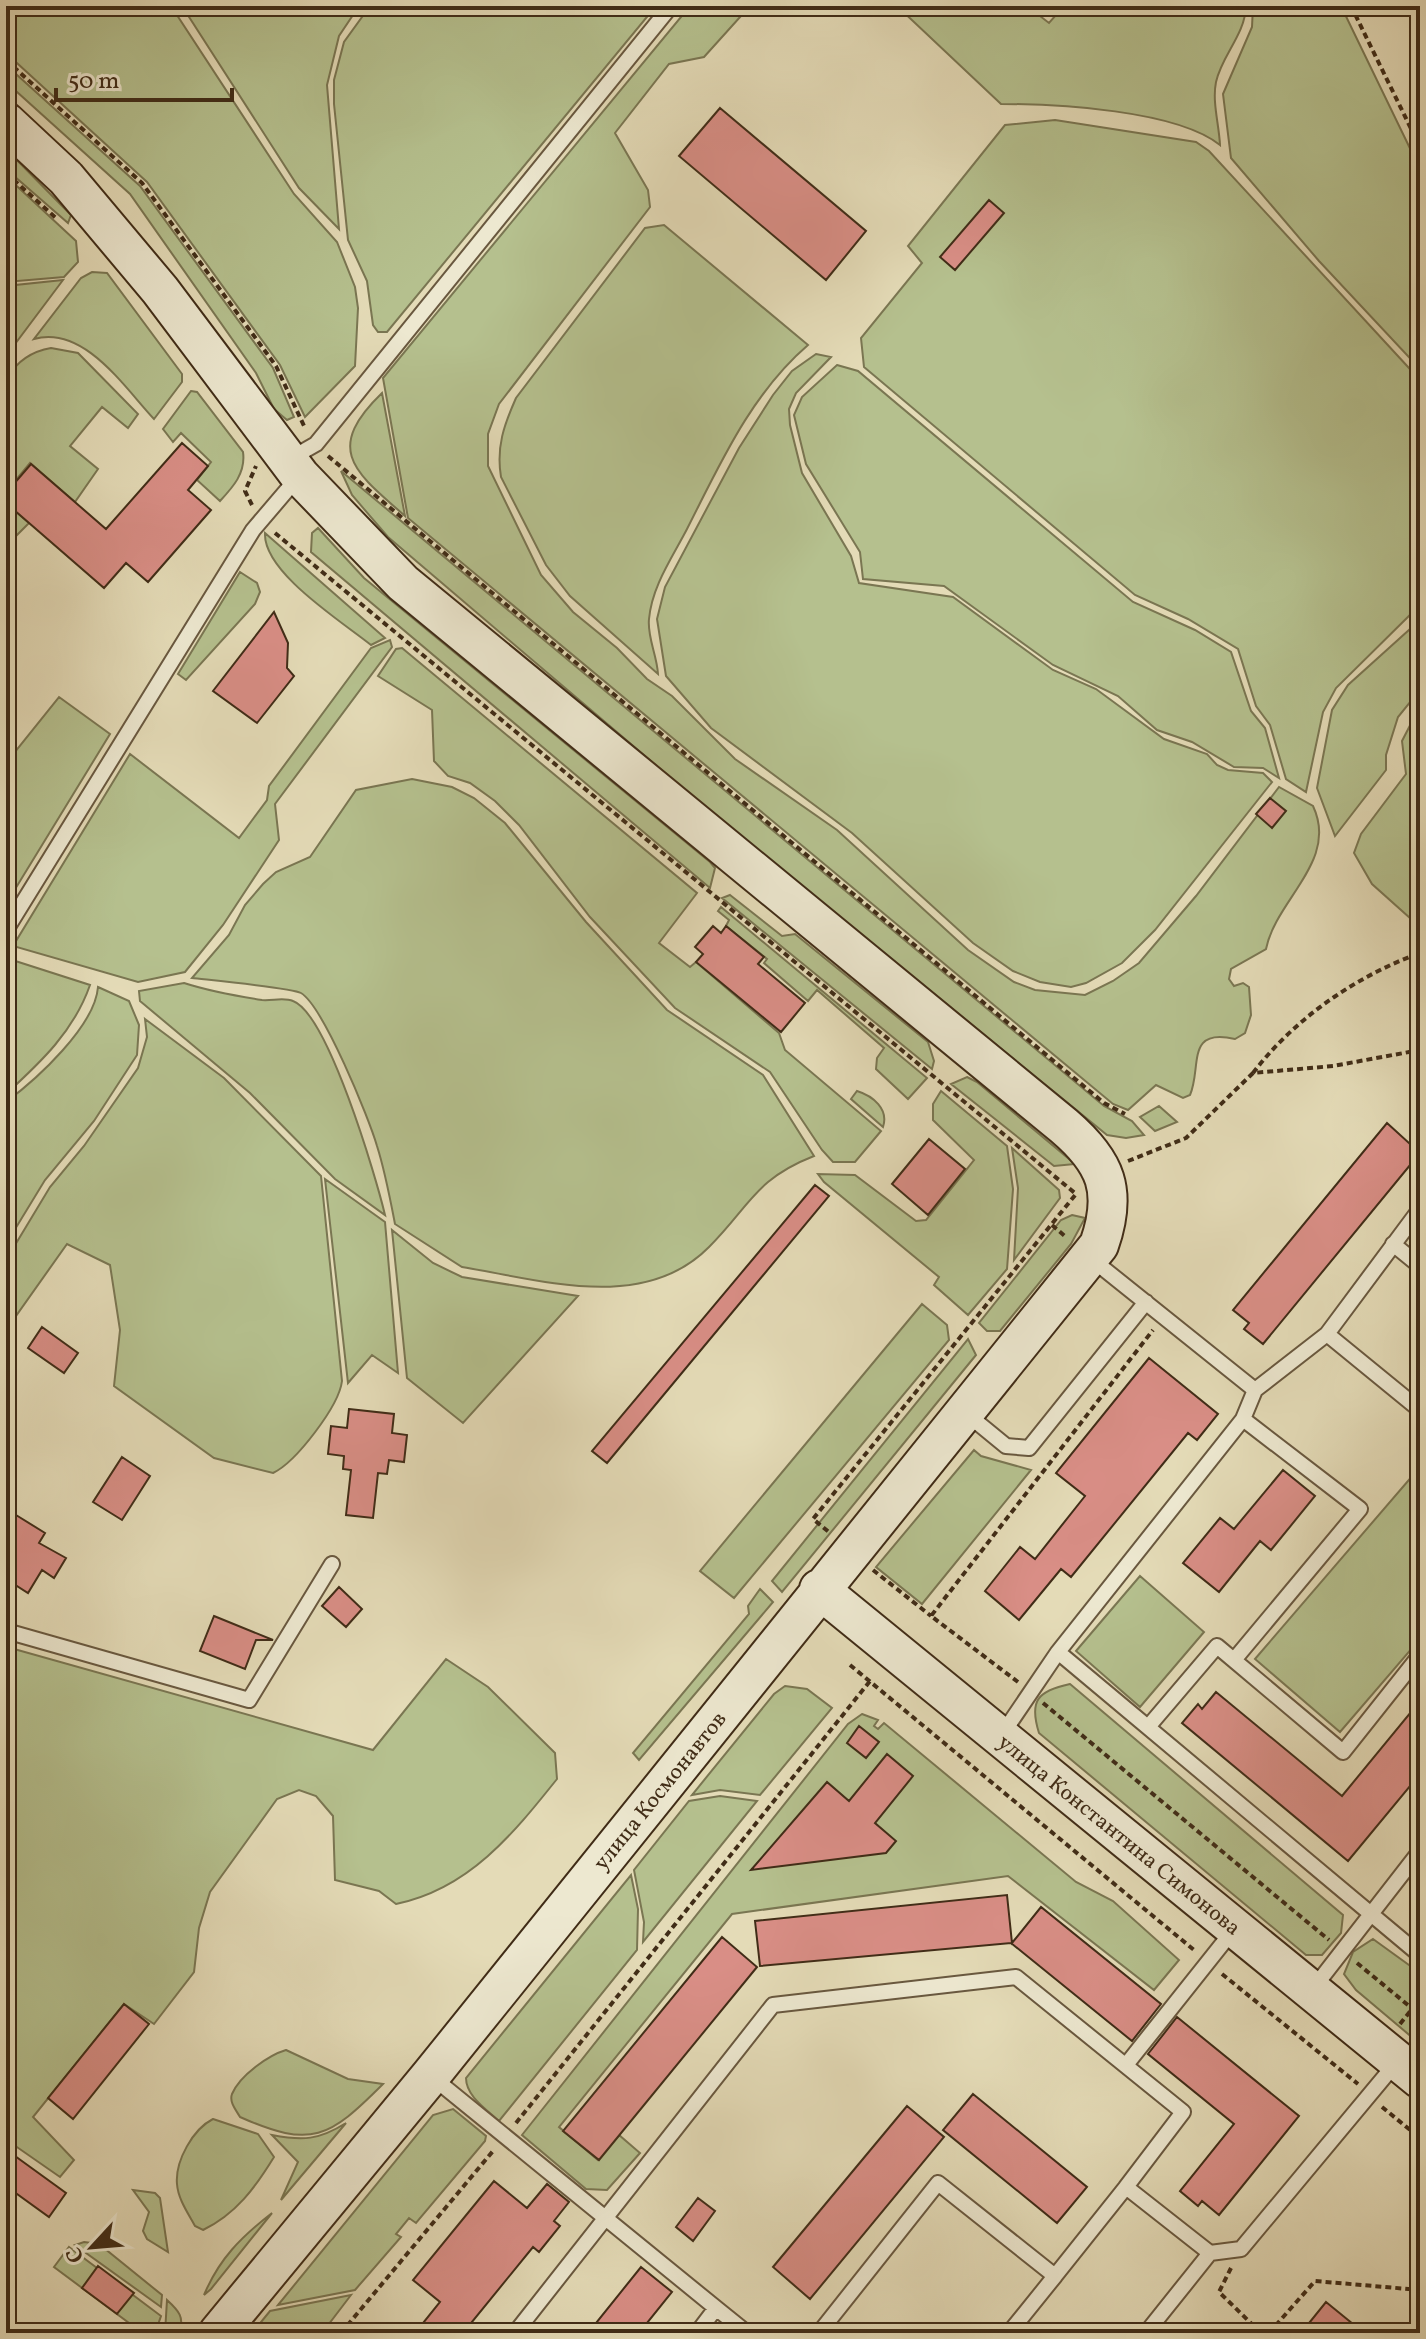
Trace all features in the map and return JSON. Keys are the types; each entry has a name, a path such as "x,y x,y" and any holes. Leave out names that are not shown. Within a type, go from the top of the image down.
{"main road":[{"path":"6,122 66,178 160,290 290,461 403,583 1081,1140 1103,1171 1109,1205 1094,1250"},
{"name":"улица Космонавтов","path":"218,2333 431,2075 1094,1250"},
{"name":"улица Константина Симонова","path":"819,1589 1312,1991 1405,2055"}],"lane":[{"path":"6,930 261,521 290,461 671,6"},
{"path":"1001,1737 1058,1652 1243,1419 1255,1390 1327,1334 1420,1209"},
{"path":"1393,1244 1420,1266"},
{"path":"1094,1250 1146,1302 1255,1390"},
{"path":"963,1411 1006,1446 1029,1448 1146,1302"},
{"path":"1327,1334 1420,1410"},
{"path":"1234,1660 1360,1509 1243,1419"},
{"path":"6,1631 249,1700 332,1564"},
{"path":"1148,1727 1217,1646 1343,1752 1420,1655"},
{"path":"1058,1652 1420,1955"},
{"path":"1312,1991 1420,1851"},
{"path":"1126,2065 1235,1928"},
{"path":"515,2333 773,2005 1016,1977 1183,2112 1009,2333"},
{"path":"1146,2333 1210,2253 1241,2249 1367,2095 1405,2055"},
{"path":"431,2075 747,2333"},
{"path":"819,2333 938,2183 1055,2276"},
{"path":"1126,2187 1210,2253"},
{"path":"697,2333 716,2308"}],"path":[{"path":"1351,6 1420,147"},
{"path":"6,60 142,183 276,366 290,461 1104,1103 1125,1114"},
{"path":"6,173 67,227"},
{"path":"290,461 245,491 261,521 1076,1194 813,1519 931,1616 1032,1693 1420,2015"},
{"path":"1103,1171 1186,1138 1253,1073 1275,1044 1315,1010 1420,953"},
{"path":"1253,1073 1333,1066 1420,1050"},
{"path":"931,1616 1164,1317"},
{"path":"850,1665 1355,2080 1367,2095 1420,2138"},
{"path":"341,2333 505,2136 870,1681"},
{"path":"1405,2055 1412,2009"},
{"path":"1241,2249 1219,2292 1261,2333"},
{"path":"1269,2333 1315,2281 1420,2290"}],"green space":[{"path":"6,6 171,6 294,194 337,242 355,287 358,308 355,366 305,417 280,365 147,182 6,53"},
{"path":"182,6 359,6 339,36 327,85 339,229 299,188"},
{"path":"370,6 656,6 387,332 378,332 373,325 367,281 348,240 334,104 334,80 344,42"},
{"path":"690,6 750,6 704,57 669,64 615,133 648,190 650,207 499,404 488,434 488,466 541,575 573,612 617,648 647,679 672,696 735,759 837,830 968,950 1014,982 1035,990 1085,995 1113,981 1139,963 1196,896 1279,787 1313,806 1319,826 1318,845 1312,862 1281,913 1266,949 1231,969 1229,979 1234,986 1243,983 1249,987 1251,1015 1245,1033 1235,1039 1219,1037 1202,1044 1190,1095 1183,1098 1156,1085 1128,1110 1113,1104 408,518 383,378"},
{"path":"897,6 1027,6 1049,23 1064,6 1246,6 1242,26 1216,82 1215,105 1220,145 1200,133 1175,124 1115,111 1001,104"},
{"path":"1253,6 1341,6 1420,169 1420,369 1319,261 1231,158 1223,94 1252,27"},
{"path":"6,65 140,186 273,368 294,417 287,420 274,409 256,373 130,194 6,82"},
{"path":"1055,120 1196,142 1209,151 1420,380 1420,605 1336,688 1323,712 1306,792 1286,779 1270,725 1256,706 1238,649 1188,619 1135,595 864,367 861,338 922,263 908,246 1005,125"},
{"path":"6,149 71,215 68,223 6,169"},
{"path":"6,176 76,241 78,262 64,277 6,282"},
{"path":"664,225 808,345 770,385 738,431 658,584 649,626 658,674 570,596 546,565 501,477 500,446 516,398 645,228"},
{"path":"92,272 107,273 182,374 182,382 154,419 116,376 86,350 70,341 52,337 34,339 81,278"},
{"path":"63,280 6,356 6,286"},
{"path":"51,348 78,353 138,414 128,428 102,407 70,446 98,469 75,502 30,463 6,492 4,416 7,379 26,358"},
{"path":"816,354 831,357 796,393 789,409 790,425 802,473 851,556 859,583 953,597 1053,670 1096,689 1164,739 1207,754 1217,765 1228,770 1263,773 1272,782 1155,930 1122,963 1086,983 1071,987 1040,982 1013,971 973,943 852,833 711,728 666,676 657,619 665,587 739,448 773,395 792,371"},
{"path":"837,365 858,371 1133,602 1195,630 1231,652 1251,711 1265,728 1279,778 1263,768 1234,767 1192,742 1157,730 1118,696 1053,665 944,586 863,579 860,552 806,464 794,415 802,397"},
{"path":"191,391 197,392 243,452 240,473 220,501 197,480 211,462 181,433 173,442 163,429"},
{"path":"382,393 405,516 360,473 350,445 364,413"},
{"path":"341,471 1104,1106 1132,1121 1144,1135 1126,1138 1107,1135 706,808 388,537 352,495"},
{"path":"6,503 29,523 6,546"},
{"path":"318,528 364,578 710,862 715,868 710,888 311,552 312,533"},
{"path":"265,533 385,638 371,645 306,595 276,564"},
{"path":"240,572 257,583 260,592 255,604 186,680 178,674"},
{"path":"1420,620 1420,690 1398,717 1386,755 1386,770 1335,836 1317,788 1332,710 1348,685"},
{"path":"390,640 392,647 275,804 279,840 223,925 185,972 138,982 13,946 130,754 239,838 267,800 269,786 371,648"},
{"path":"402,648 697,893 659,943 690,967 696,962 779,1033 785,1050 881,1131 855,1162 833,1162 770,1072 675,1008 590,917 519,825 495,801 470,783 448,776 434,761 432,710 378,676 396,649"},
{"path":"59,697 110,734 6,904 6,763"},
{"path":"1420,706 1420,927 1372,884 1354,853 1361,834 1406,774 1402,741"},
{"path":"412,779 452,787 474,798 505,823 586,922 667,1010 763,1075 814,1156 778,1174 766,1184 709,1247 683,1267 654,1280 623,1286 591,1287 462,1267 395,1224 382,1165 365,1112 333,1040 310,1002 295,991 192,978 229,935 245,905 263,884 276,872 310,857 356,790"},
{"path":"730,895 782,936 795,934 928,1042 934,1061 932,1069 722,898"},
{"path":"721,907 927,1078 908,1099 876,1069 877,1058 884,1048 817,990 808,1001 764,963 767,959 726,926 729,920 718,911"},
{"path":"6,958 90,985 66,1031 44,1058 6,1094"},
{"path":"184,983 252,998 289,1000 307,1012 335,1064 349,1099 385,1215 335,1179 250,1093 140,1001 139,991"},
{"path":"98,987 129,1001 139,1025 137,1055 94,1121 45,1180 6,1244 6,1102 48,1066 76,1034 87,1018"},
{"path":"145,1019 224,1078 321,1176 342,1381 333,1404 315,1432 293,1458 273,1473 214,1458 114,1386 120,1330 110,1265 67,1244 6,1330 6,1260 50,1187 84,1146 138,1068 147,1037"},
{"path":"967,1077 1075,1164 1054,1166 951,1084"},
{"path":"857,1091 869,1096 882,1109 883,1127 851,1099"},
{"path":"941,1091 1007,1146 1013,1189 1007,1269 968,1315 934,1285 939,1277 818,1174 855,1175 916,1221 926,1220 974,1160 933,1120 933,1104"},
{"path":"1159,1106 1177,1122 1155,1131 1140,1117"},
{"path":"1012,1148 1059,1190 1060,1198 1014,1260 1018,1188"},
{"path":"325,1179 385,1222 398,1373 372,1355 348,1383"},
{"path":"1072,1215 1085,1218 1071,1244 1000,1331 987,1331 979,1323 1061,1220"},
{"path":"392,1230 433,1263 462,1277 578,1296 463,1423 407,1378"},
{"path":"922,1304 947,1325 949,1340 734,1598 700,1571"},
{"path":"968,1339 976,1355 782,1592 772,1581"},
{"path":"974,1450 981,1456 1031,1470 922,1604 876,1567"},
{"path":"1420,1467 1420,1639 1340,1732 1255,1659"},
{"path":"1140,1576 1204,1632 1140,1707 1076,1651"},
{"path":"760,1589 773,1602 639,1760 633,1753 749,1614 748,1606"},
{"path":"7,1647 373,1750 446,1659 488,1687 555,1753 557,1779 506,1839 467,1872 422,1897 396,1904 379,1891 335,1880 333,1816 316,1796 299,1790 277,1799 210,1892 199,1928 194,1972 154,2024 124,2004 33,2117 74,2160 60,2177 14,2145 6,2155"},
{"path":"1070,1684 1343,1915 1341,1933 1322,1955 1306,1955 1039,1733 1035,1713 1038,1699 1050,1690"},
{"path":"785,1686 807,1689 832,1708 760,1795 720,1790 692,1795 774,1694"},
{"path":"862,1714 878,1720 874,1726 878,1729 884,1723 1076,1882 1113,1901 1179,1960 1154,1990 1008,1876 732,1914 559,2127 598,2160 619,2135 640,2153 607,2190 586,2189 522,2135 848,1724"},
{"path":"720,1796 757,1801 643,1942 644,1922 634,1870 689,1801"},
{"path":"631,1875 638,1909 637,1950 499,2121 469,2091 466,2078"},
{"path":"1373,1939 1420,1973 1420,2044 1356,1990 1344,1974 1353,1952"},
{"path":"286,2050 348,2079 383,2084 348,2116 318,2133 285,2133 240,2117 231,2100 236,2087 256,2067"},
{"path":"453,2109 486,2136 485,2141 416,2223 409,2218 396,2234 401,2237 355,2290 278,2305 433,2115"},
{"path":"213,2119 258,2134 274,2157 244,2199 215,2224 203,2230 195,2226 184,2206 177,2175 182,2156 192,2138"},
{"path":"346,2123 281,2200 298,2162 272,2135 310,2138"},
{"path":"133,2190 155,2193 160,2198 168,2252 147,2239 143,2231 149,2212"},
{"path":"272,2213 211,2289 204,2295 232,2250"},
{"path":"84,2242 99,2244 162,2295 161,2307 75,2245"},
{"path":"69,2247 161,2316 155,2333 134,2333 137,2329 54,2267"},
{"path":"351,2295 322,2333 252,2333 270,2311"},
{"path":"167,2300 180,2315 178,2333 165,2333"}],"building":[{"path":"720,108 866,231 826,280 679,156"},
{"path":"989,200 1004,213 955,270 940,257"},
{"path":"182,443 208,466 188,490 211,510 148,582 126,563 104,588 6,503 6,493 31,464 106,529"},
{"path":"274,612 288,643 287,668 294,676 257,723 213,691"},
{"path":"1270,798 1286,811 1272,828 1256,814"},
{"path":"713,926 721,933 726,926 764,957 758,964 805,1003 781,1032 696,962 703,954 695,947"},
{"path":"1387,1123 1420,1153 1263,1344 1244,1329 1249,1323 1233,1310"},
{"path":"929,1139 965,1169 928,1215 892,1184"},
{"path":"815,1185 829,1196 607,1463 592,1451"},
{"path":"42,1327 78,1353 64,1373 28,1348"},
{"path":"1149,1358 1218,1414 1197,1440 1188,1433 1071,1577 1061,1569 1019,1620 985,1591 1020,1547 1035,1559 1085,1496 1056,1473"},
{"path":"349,1409 394,1414 392,1433 407,1435 404,1462 389,1460 387,1474 378,1473 373,1518 346,1515 351,1470 343,1469 344,1456 328,1454 331,1426 347,1428"},
{"path":"122,1457 150,1476 122,1520 93,1502"},
{"path":"1283,1470 1315,1496 1271,1550 1260,1541 1219,1592 1183,1563 1220,1518 1234,1529"},
{"path":"16,1515 45,1533 39,1543 66,1558 54,1578 42,1570 28,1593 6,1579 6,1532"},
{"path":"339,1587 362,1609 346,1627 322,1606"},
{"path":"214,1616 273,1640 256,1640 245,1669 200,1651"},
{"path":"1216,1692 1342,1796 1420,1701 1420,1774 1348,1861 1182,1723 1198,1704 1202,1709"},
{"path":"859,1726 879,1742 866,1758 847,1743"},
{"path":"887,1754 913,1776 875,1823 896,1841 886,1853 751,1870 827,1782 849,1801"},
{"path":"1007,1895 1012,1943 1041,1907 1161,2004 1132,2041 1011,1943 760,1966 755,1921"},
{"path":"722,1937 757,1967 599,2160 563,2131"},
{"path":"124,2004 149,2024 73,2119 48,2098"},
{"path":"1177,2017 1299,2116 1219,2215 1202,2201 1198,2206 1180,2191 1234,2124 1148,2054"},
{"path":"973,2094 1087,2187 1057,2223 943,2130"},
{"path":"907,2106 944,2137 810,2299 773,2267"},
{"path":"15,2156 66,2193 49,2217 6,2186 6,2168"},
{"path":"494,2181 527,2208 547,2184 569,2202 554,2221 560,2226 539,2252 533,2247 463,2333 415,2333 440,2302 413,2280"},
{"path":"698,2198 715,2211 693,2241 676,2227"},
{"path":"98,2266 134,2293 117,2314 82,2288"},
{"path":"641,2267 672,2292 639,2333 588,2333"},
{"path":"1326,2302 1364,2333 1301,2333"}]}
